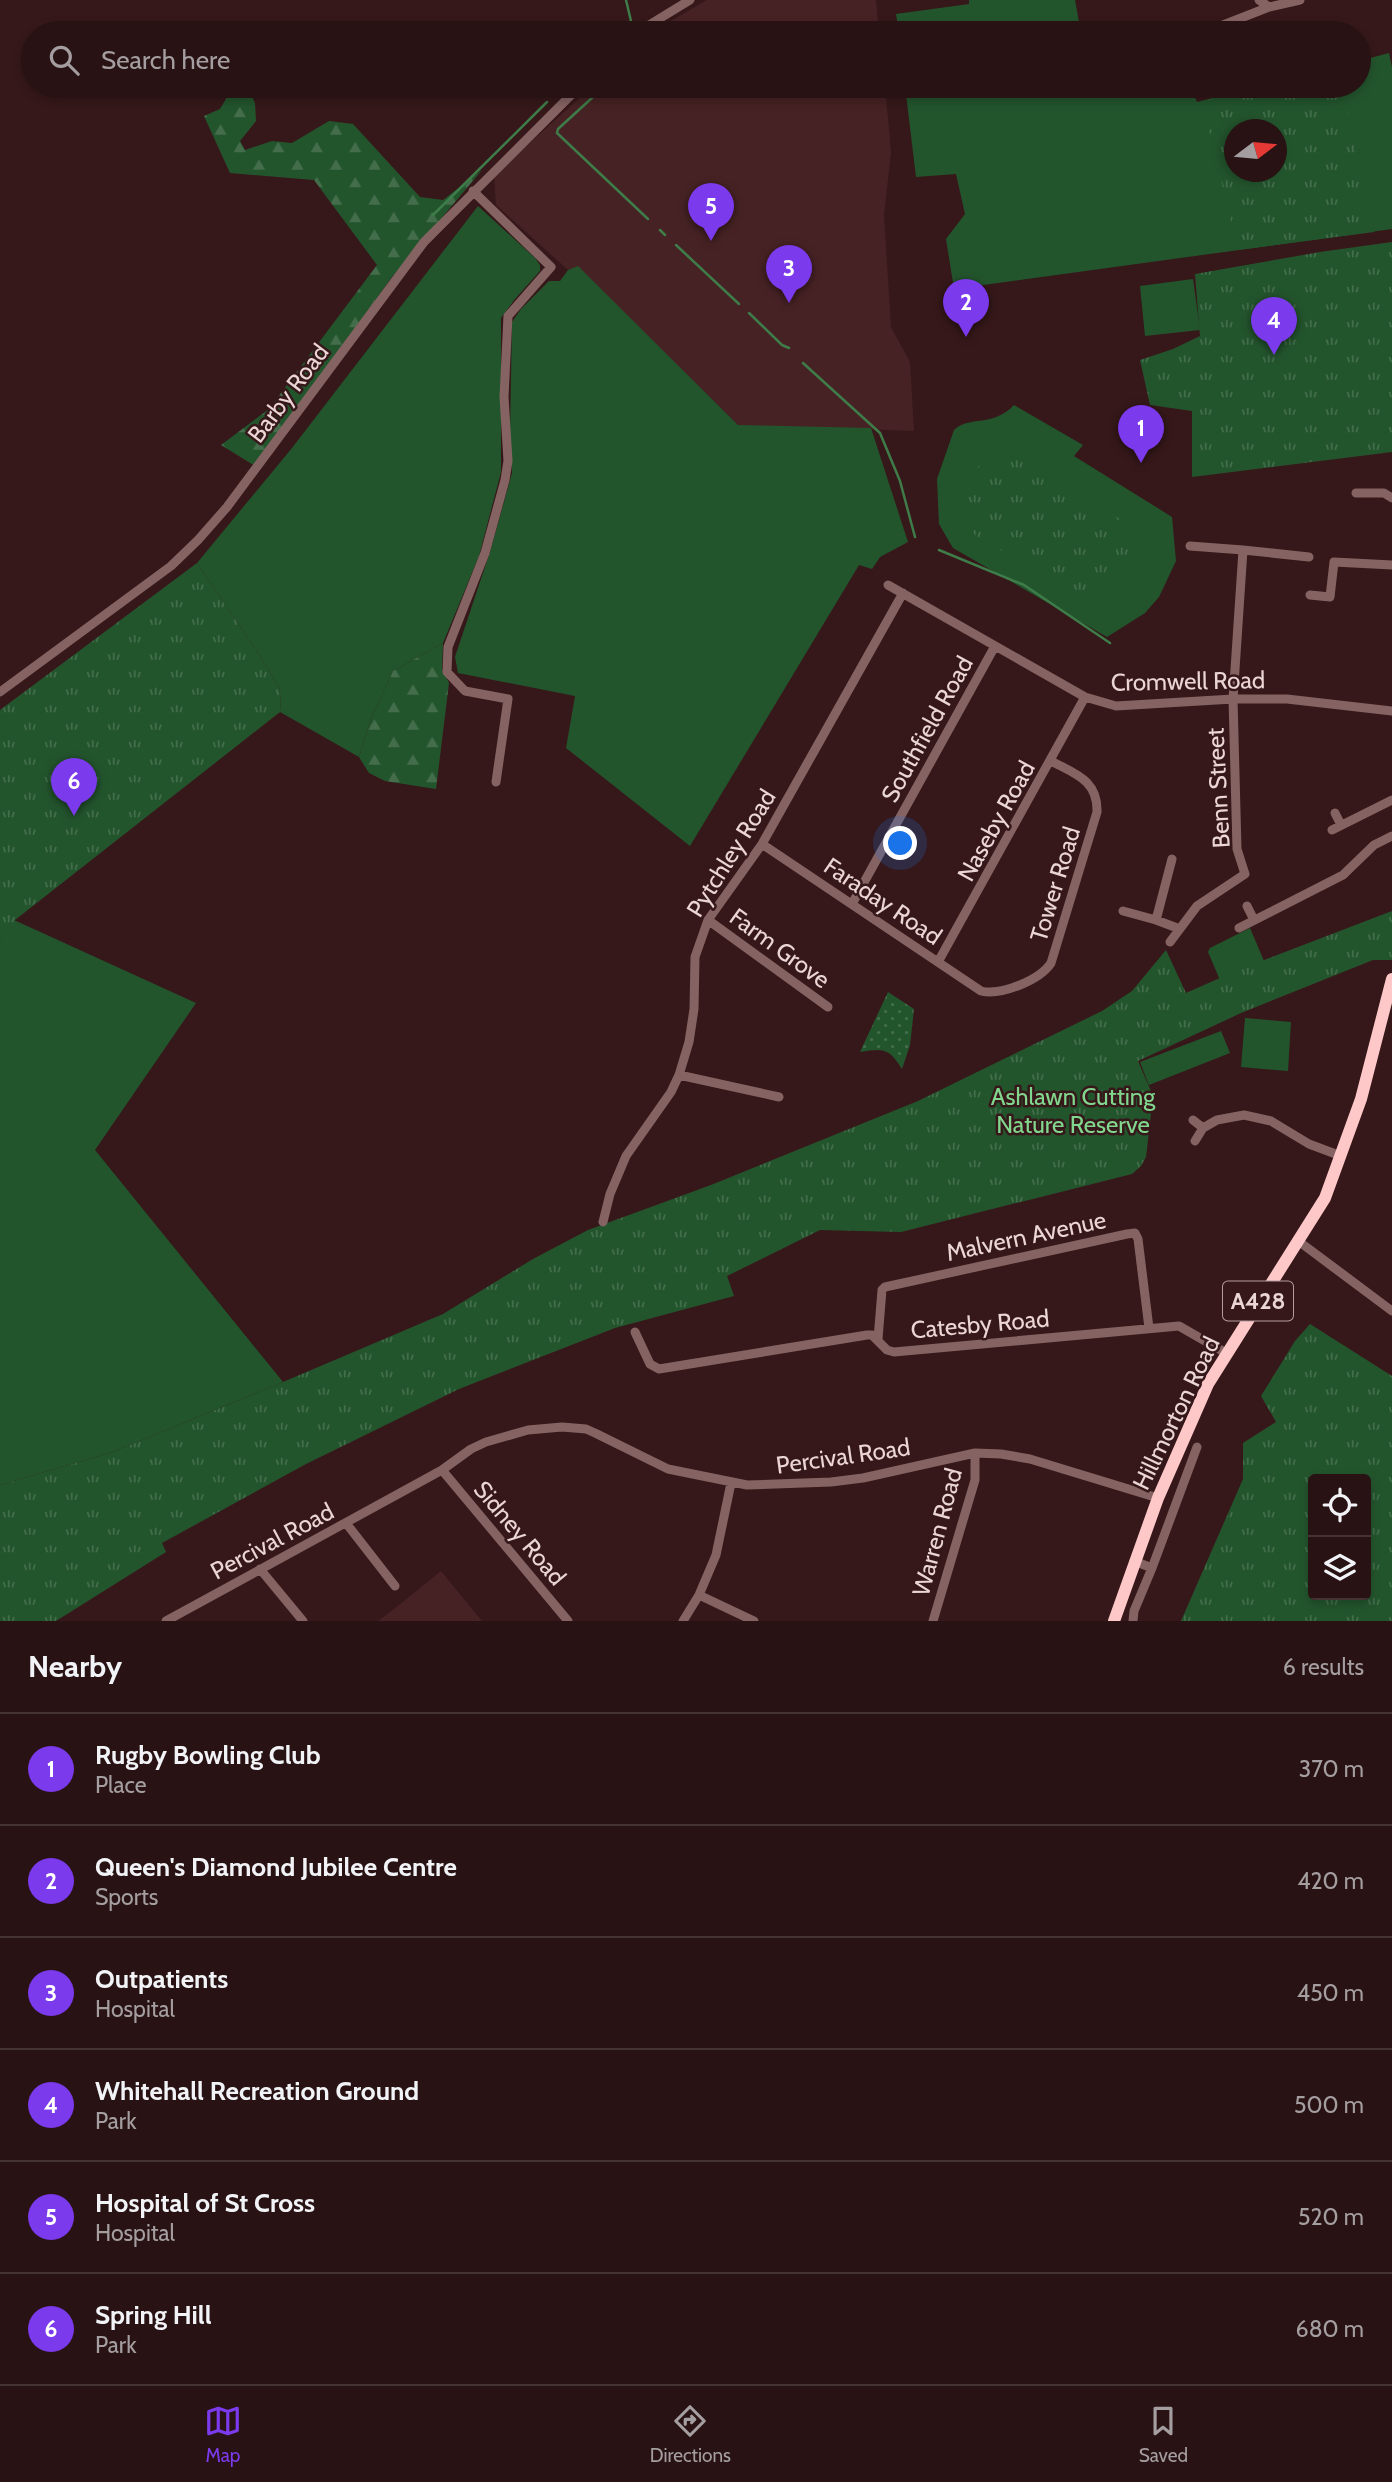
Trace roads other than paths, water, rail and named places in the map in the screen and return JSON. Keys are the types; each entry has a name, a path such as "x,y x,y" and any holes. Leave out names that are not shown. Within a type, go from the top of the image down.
{"highway":[{"name":"Hillmorton Road","path":"1114,1621 1158,1498 1192,1417 1226,1353 1325,1198 1361,1099 1388,1011 1392,979"}],"street":[{"path":"656,21 690,0"},
{"path":"1259,0 1269,7"},
{"path":"1233,21 1269,7 1300,0"},
{"name":"Barby Road","path":"0,692 171,566 198,540 228,507 408,263 473,191 568,98"},
{"path":"473,191 551,267 508,316 504,397 508,461 505,480 485,553 448,647 447,672 465,691 508,699 496,782"},
{"path":"1356,494 1384,493 1392,498"},
{"path":"1190,546 1309,557"},
{"name":"Benn Street","path":"1180,929 1197,906 1244,874 1237,849 1233,699 1243,550"},
{"path":"1310,595 1331,597 1334,562 1392,565"},
{"name":"Cromwell Road","path":"888,585 1085,697 1116,706 1233,699 1287,699 1392,711"},
{"name":"Pytchley Road","path":"603,1222 610,1194 626,1156 671,1092 679,1074 689,1042 694,1010 695,957 708,920 762,844 903,593"},
{"name":"Southfield Road","path":"852,904 995,646"},
{"name":"Naseby Road","path":"938,962 1085,697"},
{"name":"Tower Road","path":"981,991 999,993 1041,975 1055,954 1097,812 1097,800 1085,780 1051,761"},
{"path":"1332,830 1392,800"},
{"path":"1335,813 1341,825"},
{"path":"1239,928 1255,913 1343,875 1374,845 1392,836"},
{"name":"Faraday Road","path":"762,844 981,991"},
{"path":"1156,920 1172,859"},
{"path":"1123,911 1180,929 1170,942"},
{"name":"Farm Grove","path":"708,920 828,1007"},
{"path":"679,1074 779,1097"},
{"path":"1195,1141 1203,1128 1217,1120 1235,1116 1260,1117 1281,1126 1309,1144 1341,1156"},
{"path":"1193,1120 1203,1128"},
{"name":"Malvern Avenue","path":"878,1339 882,1290 885,1287 1135,1233 1149,1328"},
{"path":"1297,1240 1392,1311"},
{"name":"Catesby Road","path":"635,1332 650,1364 659,1369 860,1335 872,1335 887,1350 894,1352 1179,1326 1226,1353"},
{"name":"Percival Road","path":"170,1620 442,1470 471,1449 528,1430 562,1427 586,1429 668,1469 730,1483 771,1486 831,1482 879,1476 975,1453 1030,1459 1158,1498"},
{"name":"Hillmorton Road","path":"1133,1621 1197,1447"},
{"name":"Warren Road","path":"933,1621 975,1480 975,1453"},
{"name":"Sidney Road","path":"442,1470 568,1621"},
{"path":"683,1621 699,1595 716,1555 730,1483"},
{"path":"346,1523 395,1586"},
{"path":"1134,1562 1152,1568"},
{"path":"260,1570 303,1621"},
{"path":"699,1595 754,1621"}],"waterway":[{"path":"626,0 631,21"},
{"path":"592,98 558,129 557,133 648,219"},
{"path":"433,215 547,102"},
{"path":"660,230 665,235"},
{"path":"676,245 739,304"},
{"path":"749,313 782,345 789,348"},
{"path":"803,363 880,433 900,481 915,537"},
{"path":"939,550 1024,585 1110,643"}],"place":[{"name":"Hospital of St Cross","path":"711,241"},
{"name":"Outpatients","path":"789,303"},
{"name":"Queen's Diamond Jubilee Centre","path":"966,337"},
{"name":"Whitehall Recreation Ground","path":"1274,355"},
{"name":"Rugby Bowling Club","path":"1141,463"},
{"name":"Spring Hill","path":"74,816"}],"park label":[{"name":"Ashlawn Cutting Nature Reserve","path":"1073,1110"}]}
